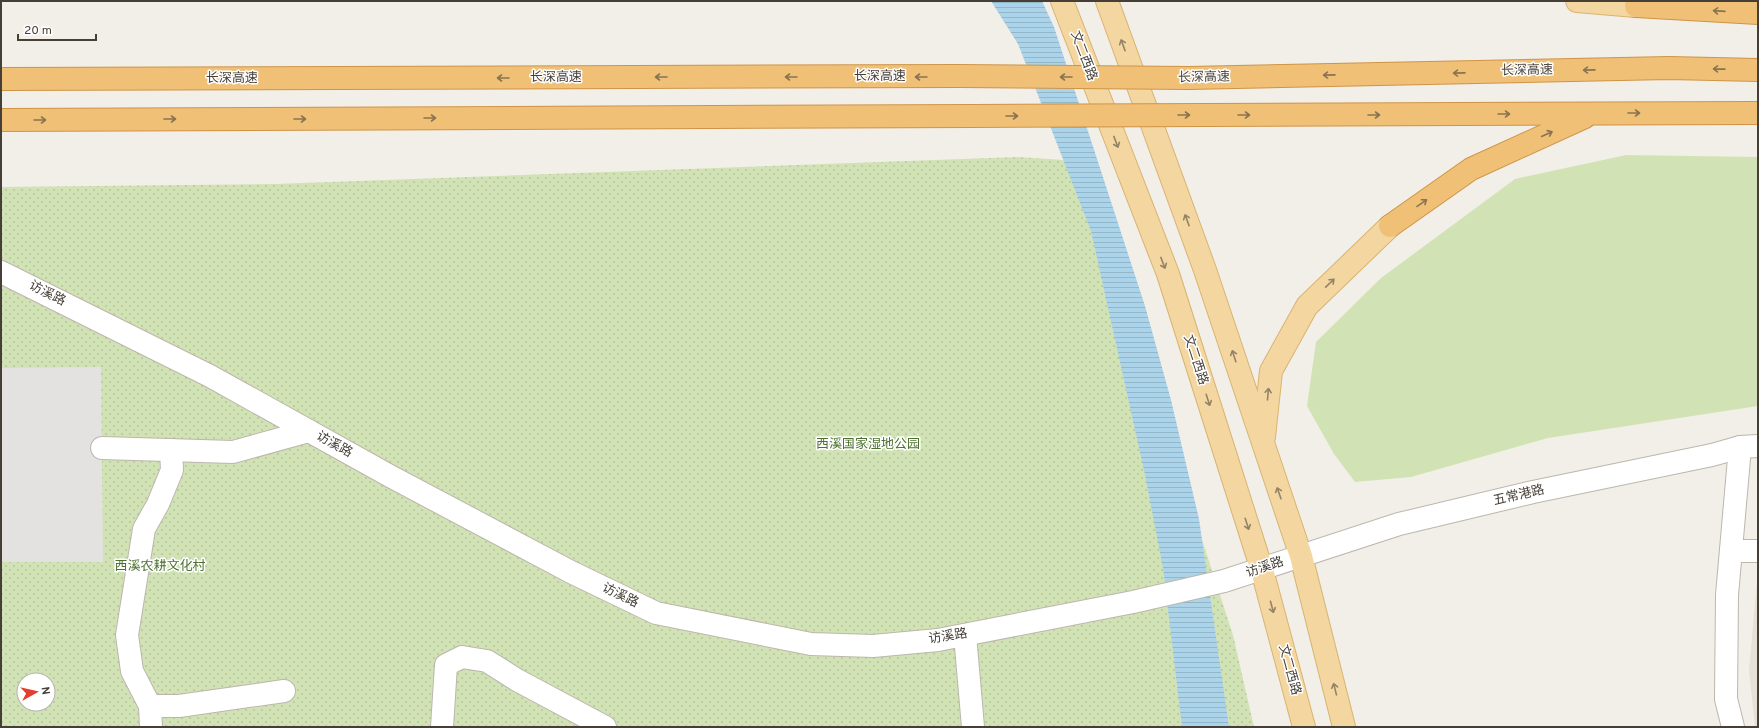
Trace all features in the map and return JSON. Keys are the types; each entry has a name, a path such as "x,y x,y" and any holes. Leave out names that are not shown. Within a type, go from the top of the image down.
{"highway":[{"path":"1636,6 1758,14"},
{"name":"长深高速","path":"1,79 960,76 1189,78 1661,68 1758,70"},
{"path":"1,120 1758,113"},
{"path":"1390,226 1471,169 1592,114"}],"main road":[{"name":"文二西路","path":"1062,1 1168,274 1262,570 1304,727"},
{"path":"1107,1 1205,270 1301,556 1344,727"},
{"path":"1577,1 1636,6"},
{"path":"1263,446 1271,371 1307,306 1390,226"}],"street":[{"name":"访溪路","path":"1,272 210,376 571,572 656,613 811,644 874,646 938,640 1133,602 1224,581 1262,570 1301,556"},
{"path":"102,448 234,452 309,431"},
{"path":"1733,727 1726,699 1727,595 1731,551 1749,446"},
{"name":"五常港路","path":"1301,556 1399,524 1533,492 1749,446"},
{"path":"151,727 150,706 132,671 127,635 144,529 158,504 172,470 171,450"},
{"path":"1731,551 1758,551"},
{"path":"965,635 973,727"},
{"path":"442,727 446,665 462,657 487,661 517,680 605,727"},
{"path":"150,706 179,706 284,691"}],"shaded area":[{"path":"101,367 103,562 1,562 1,368"},
{"path":"1757,582 1758,727 1755,727 1749,670"}],"green space":[{"path":"1626,155 1758,157 1758,406 1548,438 1411,477 1355,482 1334,454 1307,406 1316,342 1381,278 1515,179"},
{"name":"西溪国家湿地公园","path":"1018,157 1079,161 1233,635 1254,727 1,727 1,187 275,184"}],"water":[{"path":"991,1 1042,1 1054,27 1145,306 1171,400 1199,519 1229,727 1182,727 1163,568 1145,475 1091,231 1018,44"}],"park label":[{"name":"西溪农耕文化村","path":"160,567"}]}
